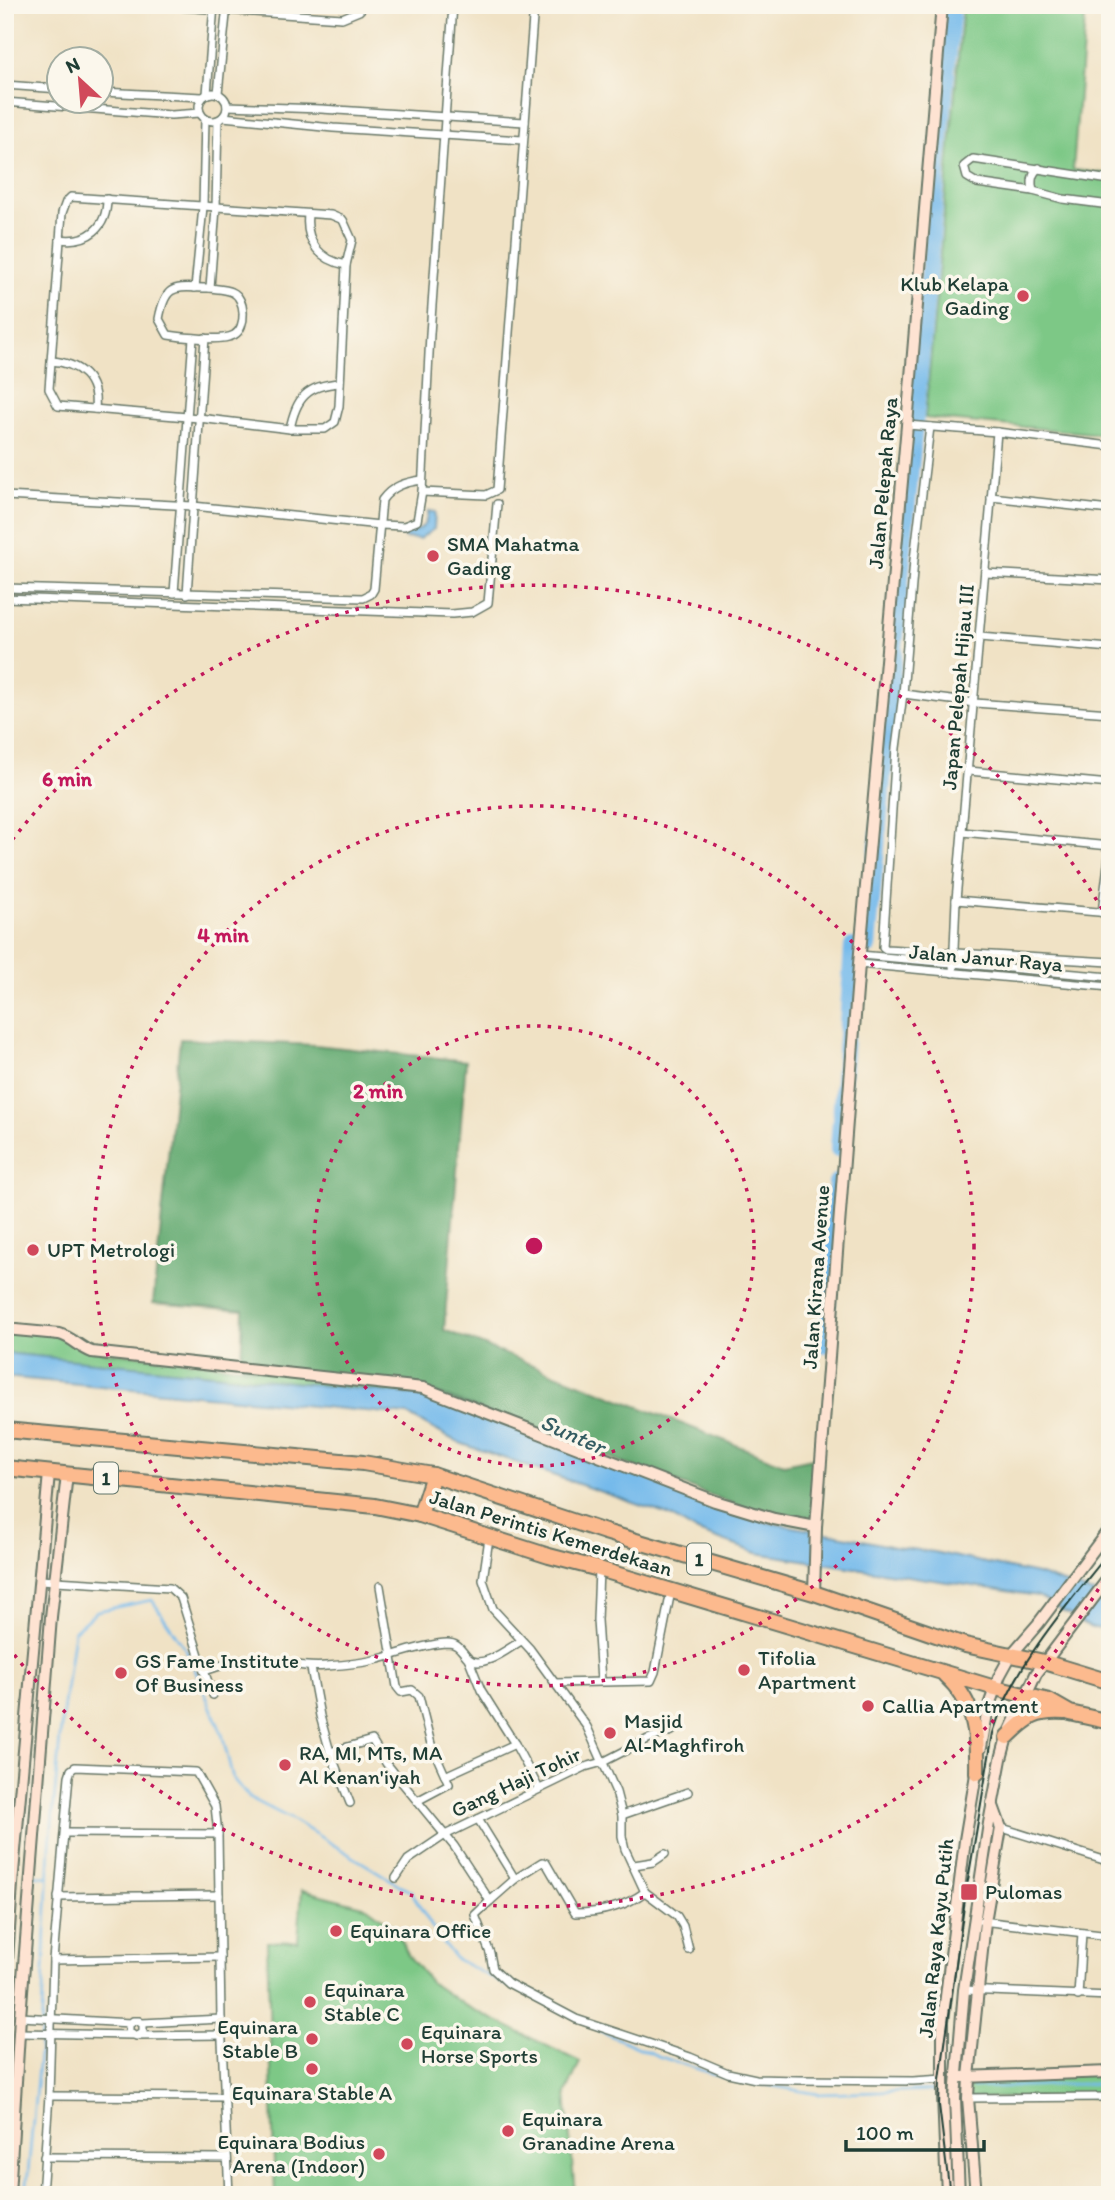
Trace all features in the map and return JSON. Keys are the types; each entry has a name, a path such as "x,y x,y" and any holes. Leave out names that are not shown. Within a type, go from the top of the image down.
{"highway":[{"name":"Jalan Perintis Kemerdekaan","path":"5,1430 363,1463 433,1475 605,1532 814,1593 965,1645 1106,1679"},
{"name":"Jalan Perintis Kemerdekaan","path":"5,1468 349,1502 420,1515 489,1538 995,1688 1049,1701 1070,1713 1110,1722"},
{"path":"420,1515 433,1475"},
{"path":"941,1672 958,1687 970,1709 976,1735 976,1773"},
{"path":"1007,1737 1024,1721 1040,1713 1070,1713"}],"street":[{"path":"151,5 227,8 342,18 359,11 365,5"},
{"path":"323,5 323,16"},
{"path":"5,496 181,505 380,525 413,524 420,515 422,492 453,5"},
{"path":"422,492 486,495 497,490 534,5"},
{"name":"Jalan Pelepah Raya","path":"859,959 909,425 942,5"},
{"path":"195,288 203,207 202,116 199,102 204,96 214,8"},
{"path":"218,93 227,8"},
{"path":"5,85 46,88"},
{"path":"116,93 204,96 218,93"},
{"path":"210,288 220,119 227,106 218,93"},
{"path":"5,102 333,128 523,139"},
{"path":"227,106 525,122"},
{"path":"1110,180 973,159 964,166 967,177 977,183 1034,191 1063,200 1110,205"},
{"path":"1034,191 1032,178 1039,168"},
{"path":"71,197 203,207 331,215 343,220 352,240 346,265 340,406 335,422 325,429 290,429 58,406 49,389 62,213 66,202 71,197"},
{"path":"60,239 72,241 87,237 97,230 107,210 107,199"},
{"path":"308,215 307,225 314,247 334,262 346,265"},
{"path":"195,288 233,292 239,297 242,304 241,327 233,336 193,338 168,335 159,319 163,298 173,289 195,288"},
{"path":"173,593 193,338"},
{"path":"187,594 205,338"},
{"path":"51,361 76,366 86,374 93,384 96,397 94,409"},
{"path":"290,429 298,401 316,388 340,383"},
{"path":"909,425 997,432 1110,446"},
{"name":"Jalan Pelepah Raya","path":"927,426 896,748 883,943 886,949 952,951"},
{"name":"Japan Pelepah Hijau III","path":"950,968 997,432"},
{"path":"5,588 363,598 374,589 380,507 387,493 404,483 422,480"},
{"path":"991,497 1110,510"},
{"path":"5,598 452,614 472,612 488,603 498,504"},
{"path":"985,573 1110,580"},
{"path":"980,637 1110,648"},
{"path":"903,694 975,703 1110,713"},
{"path":"969,771 1110,784"},
{"path":"956,900 1106,913 1110,847 962,832"},
{"path":"952,951 1110,962"},
{"name":"Jalan Janur Raya","path":"859,959 1110,987"},
{"name":"Jalan Kirana Avenue","path":"814,1593 816,1529 859,959"},
{"name":"Jalan Janur Raya","path":"950,968 1110,977"},
{"path":"5,1329 59,1334 92,1352 423,1388 715,1501 816,1529"},
{"path":"5,1990 8,1898 16,1845 50,1473"},
{"path":"9,2195 23,2033 30,1883 54,1580 67,1474"},
{"name":"Jalan Raya Kayu Putih","path":"947,2195 943,2021 965,1840 985,1723 995,1688 1011,1655 1110,1528"},
{"path":"489,1538 483,1568 485,1590 493,1609 530,1649 587,1727 617,1792 622,1815 622,1836 645,1892 677,1916 683,1926 689,1950"},
{"path":"599,1569 597,1620 600,1681"},
{"name":"Jalan Raya Kayu Putih","path":"959,2195 962,2096 968,2079 989,1823 1007,1737 1044,1662 1070,1632 1108,1578"},
{"path":"40,1580 162,1586 175,1592 181,1598 213,1695"},
{"path":"380,1586 399,1690 412,1690 419,1696 431,1744 448,1786 417,1801"},
{"path":"555,1683 651,1681 671,1591"},
{"path":"470,1660 488,1660 521,1641"},
{"path":"204,1671 252,1658 277,1660 311,1668 367,1662 421,1646 450,1643 456,1645 470,1660 481,1690 539,1789"},
{"path":"311,1668 330,1752 350,1803"},
{"name":"Gang Haji Tohir","path":"396,1878 408,1860 445,1835 589,1765 603,1762 635,1744 672,1731"},
{"path":"330,1752 372,1740 386,1763 445,1835 489,1901"},
{"path":"445,1776 515,1744"},
{"path":"42,2195 49,2096 48,2020 69,1776 75,1767 196,1772 215,1806 229,2195"},
{"path":"622,1815 688,1792"},
{"name":"Jalan Raya Kayu Putih","path":"976,2195 962,2096 956,2079 964,1990 1001,1828 992,1803"},
{"path":"478,1819 515,1879"},
{"path":"989,1823 1110,1862"},
{"path":"65,1833 218,1835"},
{"path":"634,1865 653,1862 665,1854"},
{"path":"645,1892 620,1906 597,1912 575,1913 544,1862 515,1879 475,1915 490,1953 493,1969 509,1983 576,2019 690,2057 728,2073 756,2079 913,2081 1110,2072"},
{"path":"58,1897 219,1895"},
{"path":"980,1921 1110,1936"},
{"path":"1079,1996 1082,1933"},
{"path":"53,1960 220,1957"},
{"path":"964,1990 1110,1996"},
{"path":"23,2018 131,2023 221,2019"},
{"path":"131,2023 129,2031 136,2035"},
{"path":"136,2035 144,2028 142,2023"},
{"path":"23,2033 222,2035"},
{"path":"49,2096 224,2097"},
{"path":"943,2097 1110,2097"},
{"path":"44,2157 227,2158"}],"green space":[{"name":"Klub Kelapa Gading","path":"963,5 1086,5 1073,170 1110,174 1110,435 925,418"},
{"path":"180,1039 315,1045 466,1061 444,1330 784,1464 817,1457 812,1526 774,1519 423,1388 241,1367 243,1310 153,1303"},
{"path":"5,1329 59,1334 84,1349 423,1388 679,1489 428,1396 5,1353"},
{"name":"Equinara Horse Sports","path":"302,1890 367,1907 394,1927 408,1955 430,1982 464,2005 580,2062 566,2094 575,2194 275,2195 267,1942 298,1941"},
{"path":"1110,2072 1110,2097 968,2098 969,2077"}],"water":[{"path":"428,511 435,512 434,529 419,539 404,538 404,531 418,530 424,525"},
{"path":"5,1353 428,1396 766,1522 894,1547 934,1552 1037,1574 1110,1599 1110,1629 1091,1628 1038,1596 757,1553 695,1531 668,1515 457,1442 408,1415 5,1377"}],"waterway":[{"path":"868,947 953,5"},
{"path":"850,975 852,946"},
{"path":"838,1149 850,981"},
{"path":"825,1345 836,1182"},
{"path":"26,2195 41,2033 50,1846 61,1727 74,1631 97,1611 152,1600 188,1653 222,1734 233,1779 250,1798 291,1819 411,1892 438,1937 456,1959 507,1986"},
{"path":"33,1875 47,1877"},
{"path":"598,2030 658,2056 722,2077 818,2094 939,2090"},
{"path":"973,2088 1110,2083"}],"tram line":[{"path":"950,2195 939,2105 940,2080 966,1892 993,1733 1002,1708 1028,1660 1059,1615 1110,1551"}],"place":[{"name":"Klub Kelapa Gading","path":"1023,296"},
{"name":"SMA Mahatma Gading","path":"433,556"},
{"name":"UPT Metrologi","path":"33,1250"},
{"name":"Tifolia Apartment","path":"744,1670"},
{"name":"GS Fame Institute Of Business","path":"121,1673"},
{"name":"Callia Apartment","path":"868,1706"},
{"name":"Masjid Al-Maghfiroh","path":"610,1733"},
{"name":"RA, MI, MTs, MA Al Kenan'iyah","path":"285,1765"},
{"name":"Pulomas","path":"969,1892"},
{"name":"Equinara Office","path":"336,1931"},
{"name":"Equinara Stable C","path":"310,2002"},
{"name":"Equinara Stable B","path":"312,2039"},
{"name":"Equinara Horse Sports","path":"407,2044"},
{"name":"Equinara Stable A","path":"312,2069"},
{"name":"Equinara Granadine Arena","path":"508,2131"},
{"name":"Equinara Bodius Arena (Indoor)","path":"379,2154"}],"water label":[{"name":"Sunter","path":"573,1434"}]}
